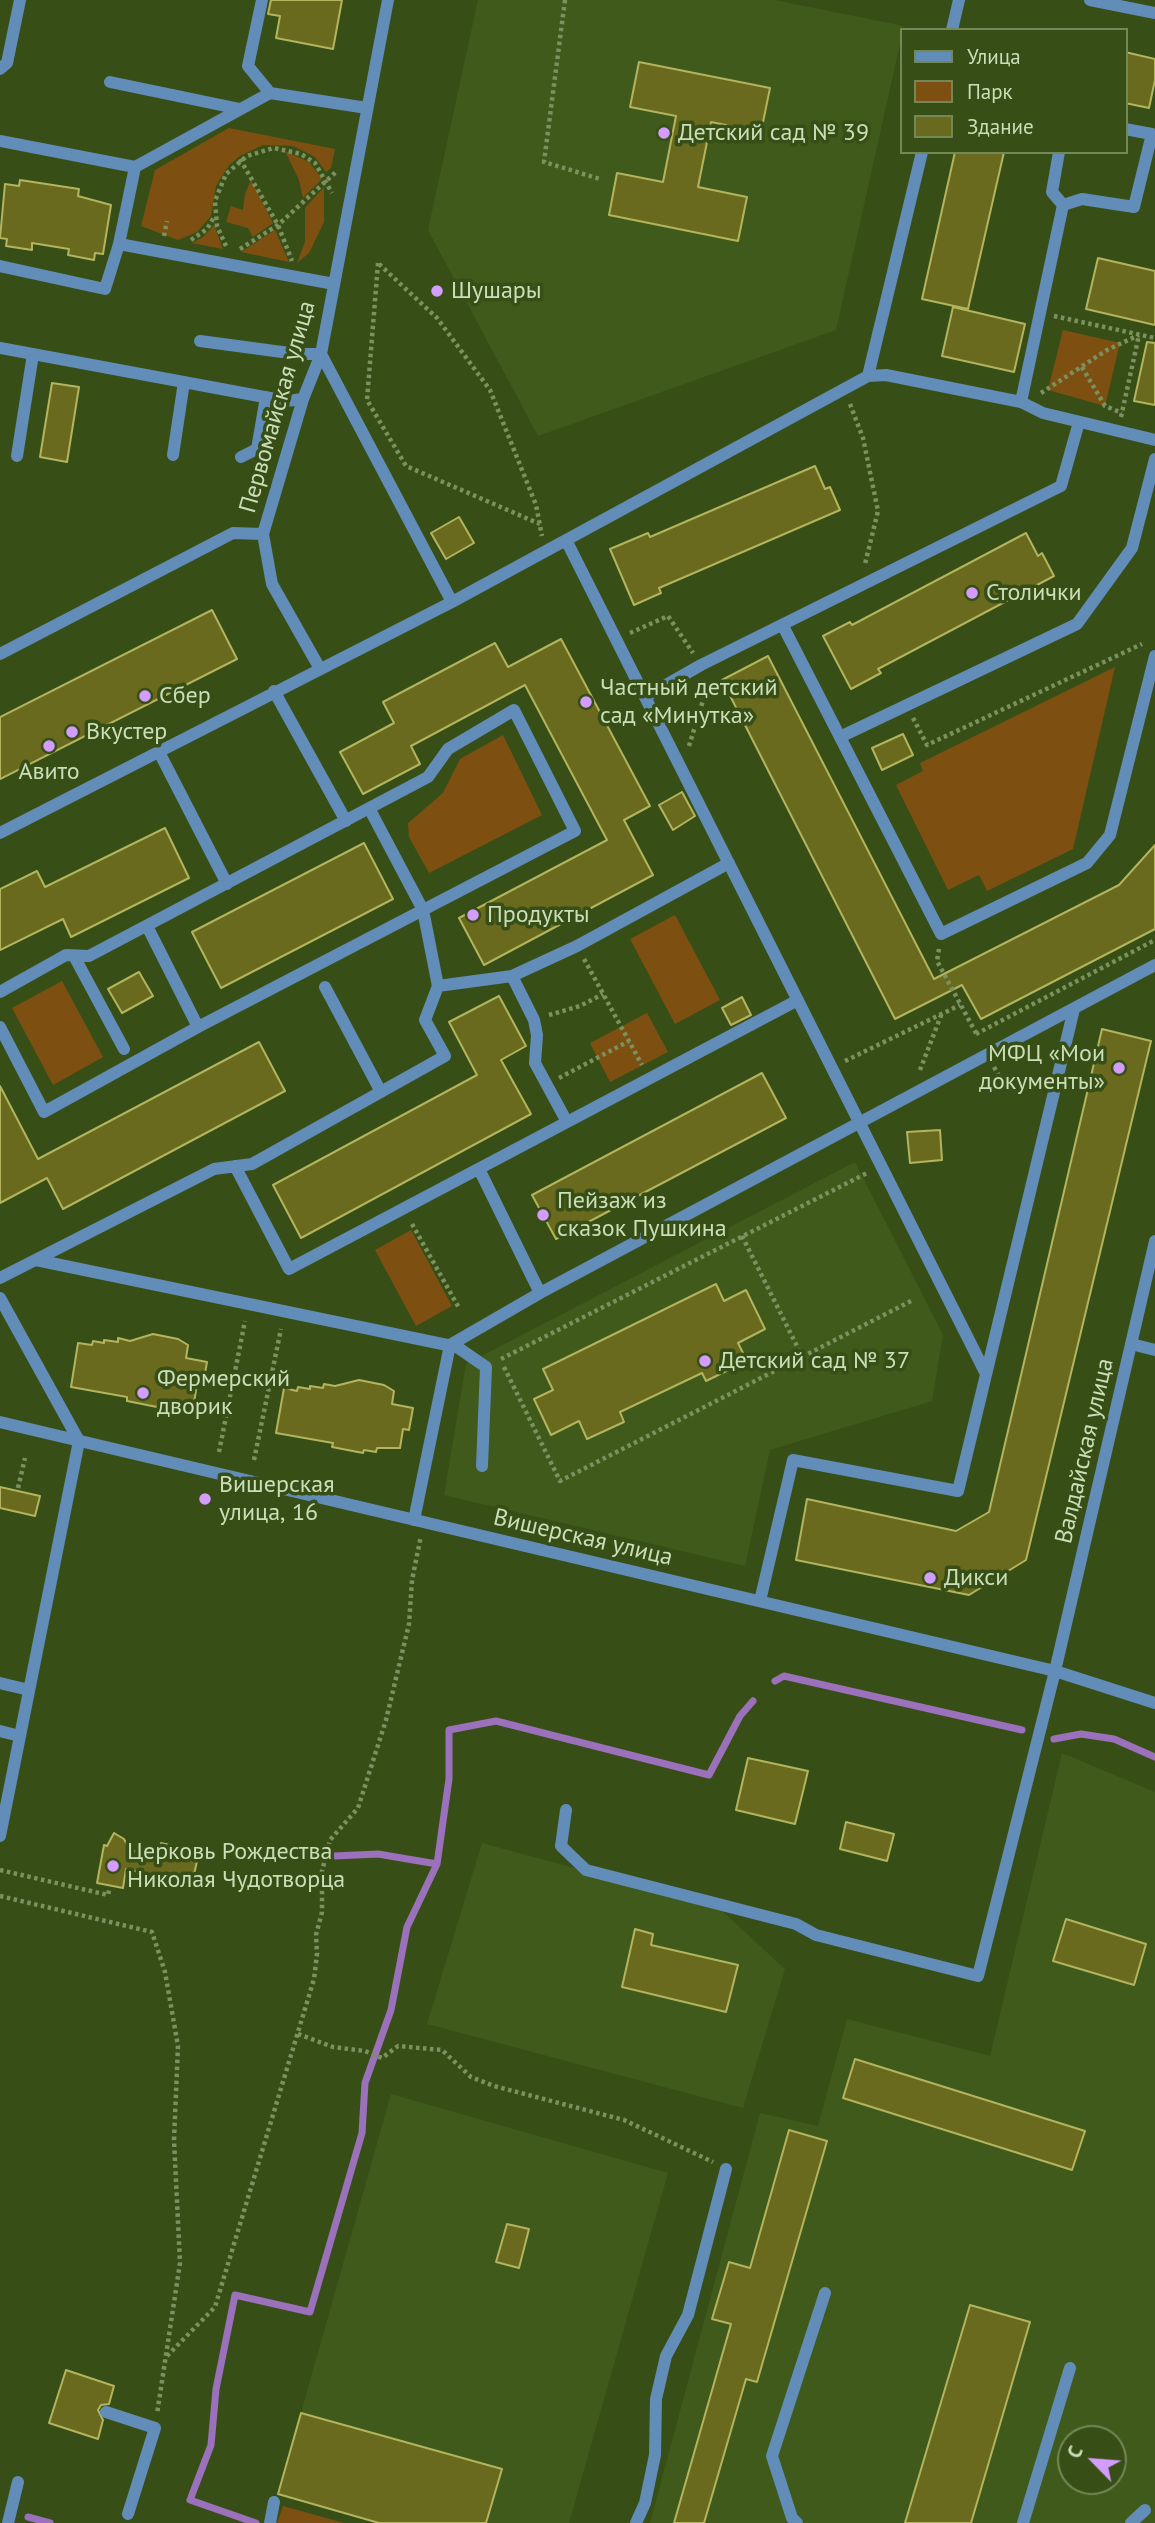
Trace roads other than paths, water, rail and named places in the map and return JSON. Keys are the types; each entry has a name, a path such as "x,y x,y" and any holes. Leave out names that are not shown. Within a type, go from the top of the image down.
{"street":[{"path":"0,69 7,62 20,0"},
{"path":"262,0 248,66 270,93"},
{"name":"Первомайская улица","path":"319,667 272,584 262,534 303,399 321,354 388,0"},
{"path":"952,28 959,0"},
{"path":"1090,0 1155,13"},
{"path":"110,82 240,109"},
{"path":"0,141 135,167 270,93 367,108"},
{"path":"1063,205 1082,199 1134,207 1152,134 1127,129"},
{"path":"868,376 922,154"},
{"path":"1059,154 1052,192 1063,205"},
{"path":"0,266 105,289 119,244 135,167"},
{"path":"1021,402 1063,205"},
{"path":"119,244 334,284"},
{"path":"200,341 296,354 321,354 452,602"},
{"path":"0,348 267,397 303,399"},
{"path":"17,456 33,354"},
{"path":"0,833 319,667 452,602 868,376 886,375 1021,402 1043,413 1155,440"},
{"path":"173,455 184,382"},
{"path":"241,457 257,449 267,397"},
{"path":"645,696 701,665 1061,486 1079,422"},
{"path":"841,737 1077,624 1132,548 1155,459"},
{"path":"0,654 233,533 262,534"},
{"path":"566,540 985,1372"},
{"path":"783,626 941,934 1087,863 1110,835 1155,656"},
{"path":"274,691 346,821"},
{"path":"0,992 66,955 89,956 428,777 448,749 514,710 575,831 198,1027 44,1112 0,1027"},
{"path":"159,752 227,884"},
{"path":"0,1278 214,1169 252,1164 445,1056 425,1020 438,986 423,910 369,808"},
{"path":"438,986 512,976 577,946 729,863"},
{"path":"147,926 198,1027"},
{"path":"74,956 124,1049"},
{"path":"419,1521 450,1345 540,1293 1155,965"},
{"path":"512,976 534,1020 537,1035 535,1063 567,1122"},
{"path":"325,987 381,1092"},
{"path":"235,1166 289,1269 797,1000"},
{"path":"760,1601 793,1460 958,1491 1074,1009"},
{"path":"479,1169 540,1293"},
{"name":"Валдайская улица","path":"566,1810 561,1846 586,1870 796,1924 816,1935 978,1976 1055,1671 1155,1241"},
{"path":"36,1260 450,1345 476,1358 486,1367 482,1466"},
{"path":"0,1298 79,1441 0,1836"},
{"path":"1131,1344 1155,1350"},
{"name":"Вишерская улица","path":"0,1422 1055,1671 1155,1703"},
{"path":"0,1683 29,1690"},
{"path":"0,1731 20,1736"},
{"path":"636,2523 645,2503 655,2455 656,2399 666,2356 688,2315 726,2169"},
{"path":"797,2523 792,2518 772,2456 825,2292"},
{"path":"1023,2523 1070,2368"},
{"path":"106,2412 155,2428 128,2514"},
{"path":"8,2523 18,2482"},
{"path":"270,2523 274,2502"},
{"path":"1132,2523 1145,2510"}],"waterway":[{"path":"775,1681 784,1676 1022,1730"},
{"path":"256,2523 190,2500 211,2445 216,2389 235,2295 310,2312 362,2133 365,2083 391,2010 407,1927 437,1864 449,1779 449,1730 496,1721 709,1775 740,1716 753,1701"},
{"path":"1054,1739 1081,1734 1114,1739 1155,1757"},
{"path":"334,1856 378,1854 437,1864"},
{"path":"28,2517 50,2523"}],"place":[{"name":"Детский сад № 39","path":"664,133"},
{"name":"Шушары","path":"437,291"},
{"name":"Столички","path":"972,593"},
{"name":"Сбер","path":"145,696"},
{"name":"Частный детский сад «Минутка»","path":"586,702"},
{"name":"Вкустер","path":"72,732"},
{"name":"Авито","path":"49,746"},
{"name":"Продукты","path":"473,915"},
{"name":"МФЦ «Мои документы»","path":"1119,1068"},
{"name":"Пейзаж из сказок Пушкина","path":"543,1215"},
{"name":"Детский сад № 37","path":"705,1361"},
{"name":"Фермерский дворик","path":"143,1393"},
{"name":"Вишерская улица, 16","path":"205,1499"},
{"name":"Дикси","path":"930,1578"},
{"name":"Церковь Рождества Николая Чудотворца","path":"113,1866"}]}
